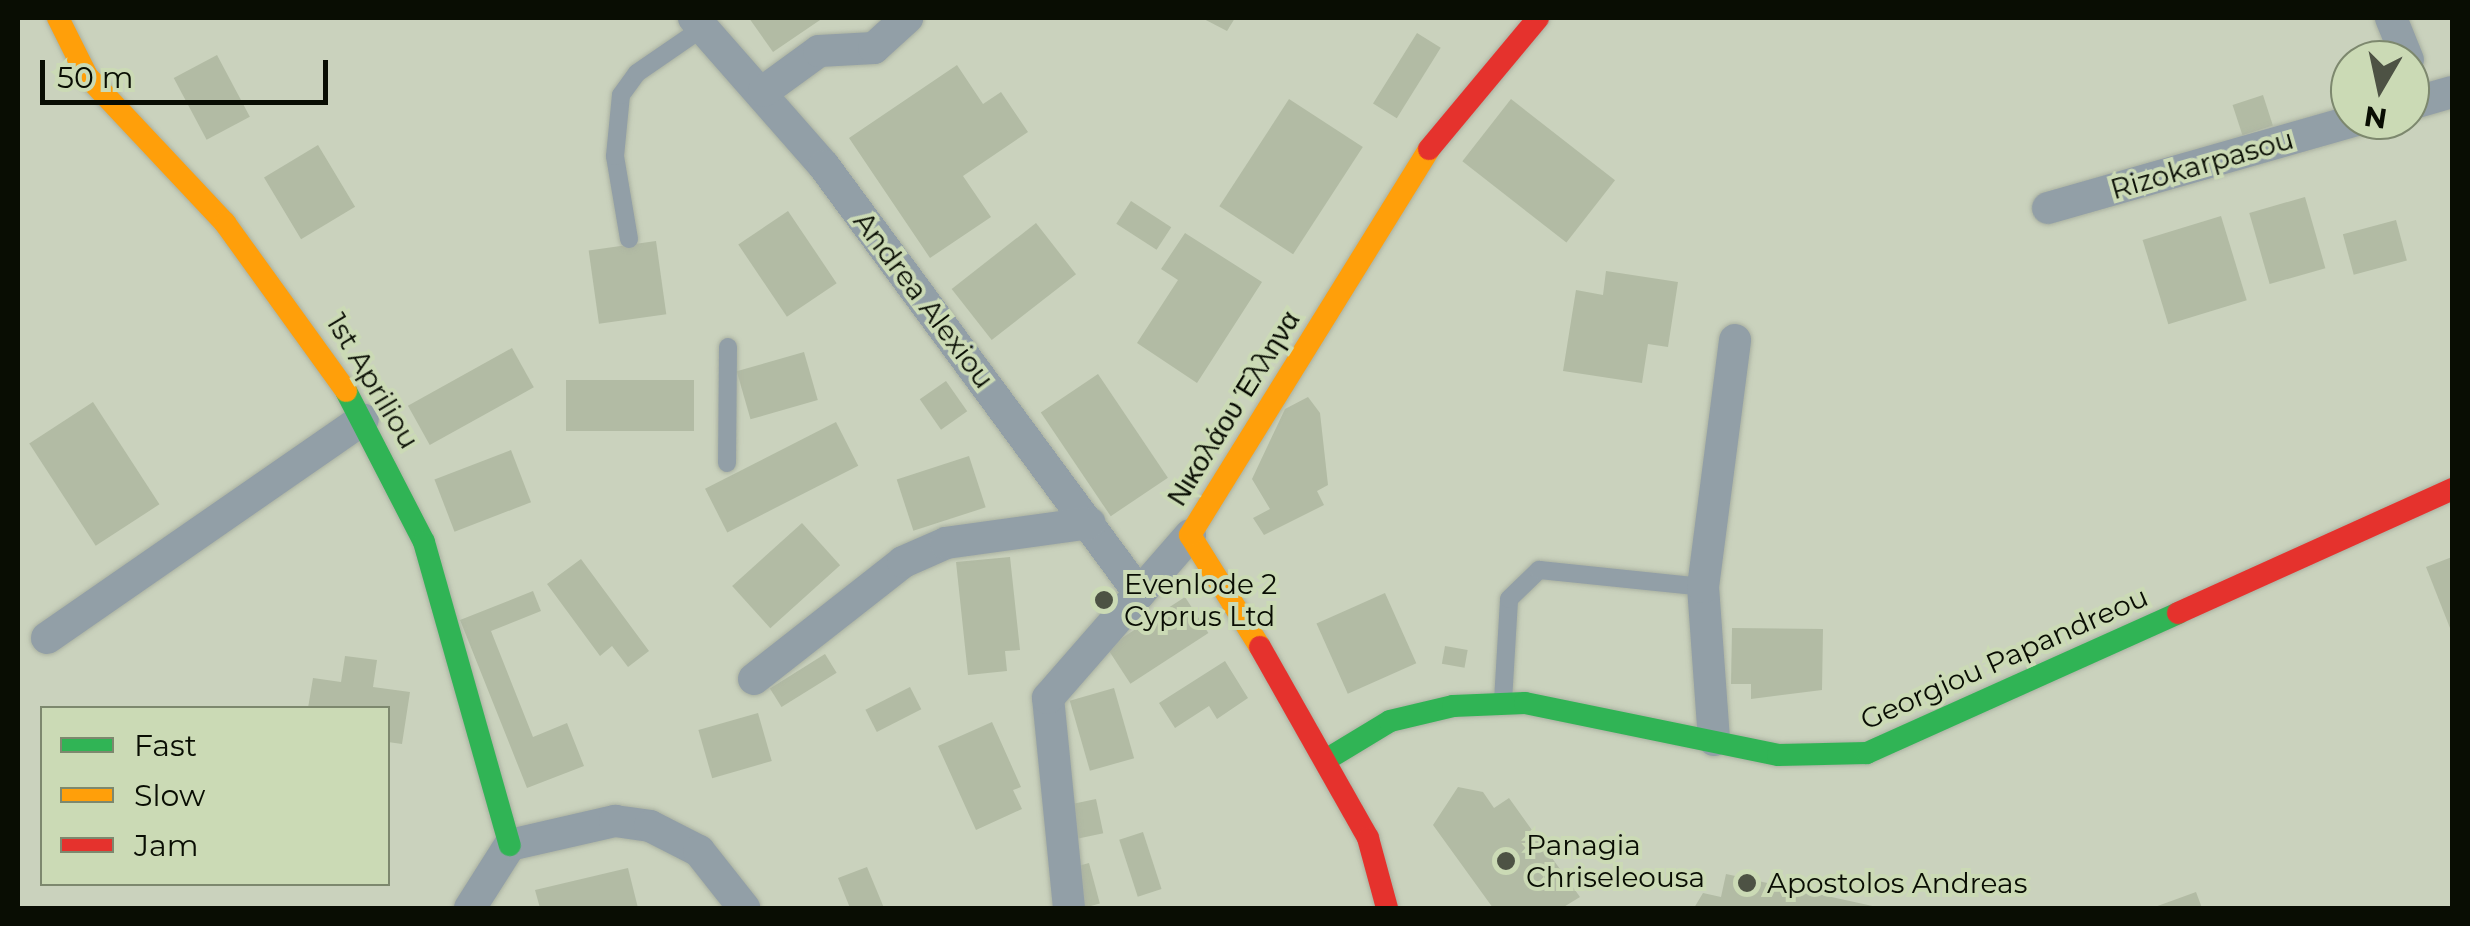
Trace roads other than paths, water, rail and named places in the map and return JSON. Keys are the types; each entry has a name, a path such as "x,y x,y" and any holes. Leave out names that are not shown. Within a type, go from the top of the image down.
{"street":[{"name":"1st Apriliou","path":"58,18 87,76 225,223 303,322 364,419 424,542 510,845"},
{"path":"764,91 819,51 874,48 907,18"},
{"name":"Νικολάου Έλληνα","path":"1387,908 1368,838 1329,758 1190,535 1410,172 1538,18"},
{"name":"Andrea Alexiou","path":"699,22 764,91 1090,523 1139,594"},
{"name":"Rizokarpasou","path":"2048,208 2330,127"},
{"path":"1714,740 1703,588 1735,340"},
{"path":"48,638 364,419"},
{"name":"Georgiou Papandreou","path":"1329,758 1390,721 1502,704 1714,740 1778,755 1867,754 2452,489"},
{"path":"754,679 903,562 946,543 1090,523"},
{"path":"1069,908 1048,698 1190,535"},
{"path":"470,908 510,845 577,825 650,826 699,851 744,908"}],"lane":[{"path":"629,239 615,156 621,95 638,73 699,22"},
{"path":"727,463 728,347"},
{"path":"1502,704 1508,599 1539,570 1703,588"}],"place":[{"name":"Evenlode 2 Cyprus Ltd","path":"1104,600"},
{"name":"Panagia Chriseleousa","path":"1506,861"},
{"name":"Apostolos Andreas","path":"1747,883"}]}
